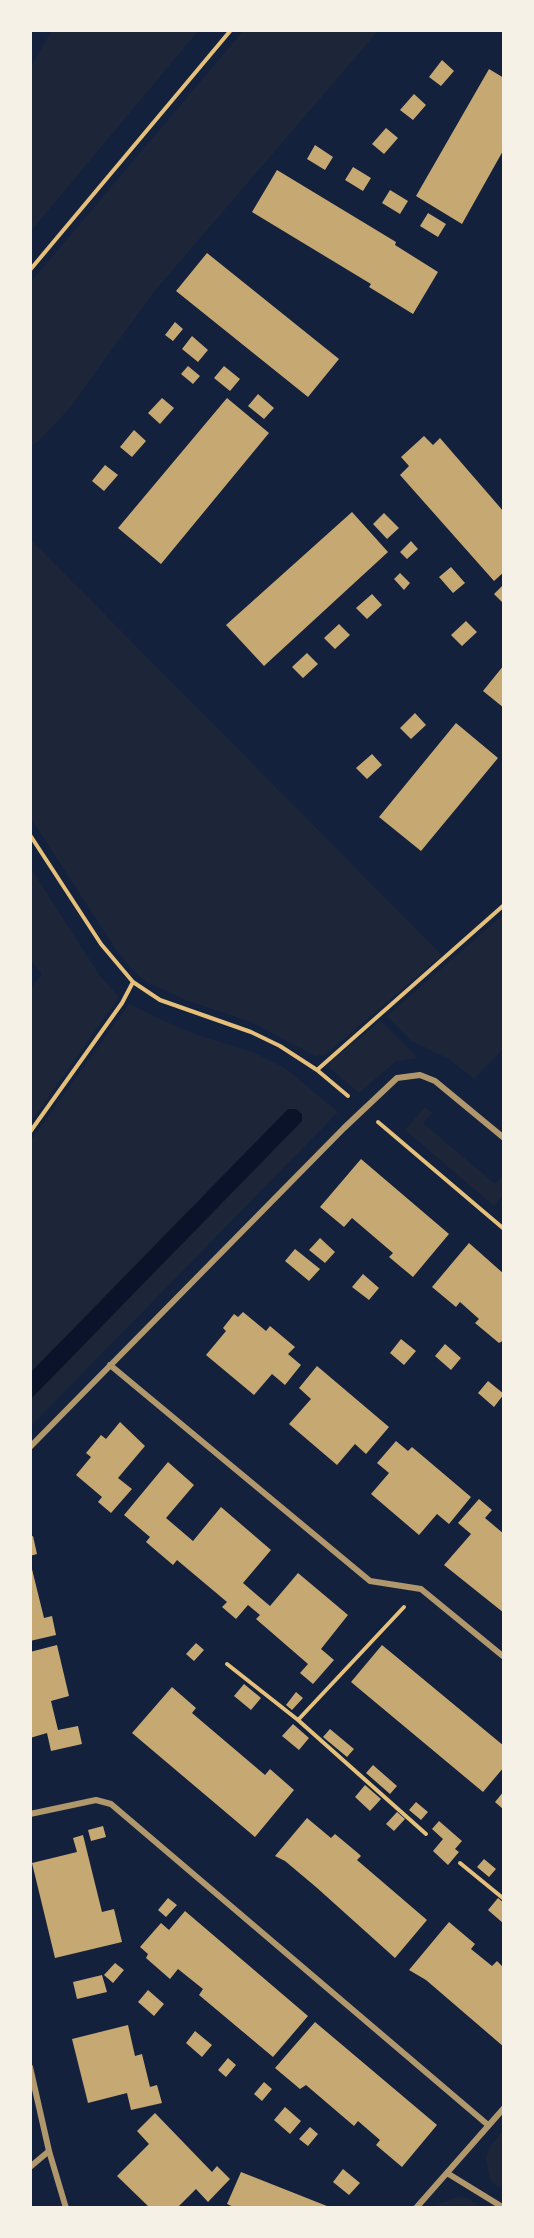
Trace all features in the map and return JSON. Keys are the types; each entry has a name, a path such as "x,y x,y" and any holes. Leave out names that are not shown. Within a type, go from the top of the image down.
{"street":[{"path":"30,1447 363,1109 397,1078 420,1075 435,1081 504,1138"},
{"path":"110,1365 370,1581 421,1589 504,1657"},
{"path":"30,1814 96,1800 111,1804 488,2125"},
{"path":"30,2067 49,2151 66,2208"},
{"path":"416,2208 504,2108"},
{"path":"30,2167 49,2151"},
{"path":"447,2173 504,2208"}],"path":[{"path":"30,270 231,30"},
{"path":"30,835 101,944 133,982 160,1000 251,1032 280,1046 317,1070 504,1229"},
{"path":"317,1070 504,905"},
{"path":"30,1132 122,1003 133,982"},
{"path":"298,1720 421,1589"},
{"path":"227,1664 298,1720 426,1834"},
{"path":"460,1863 504,1899"}],"shaded area":[{"path":"52,30 199,30 30,232 30,69"},
{"path":"244,30 379,30 153,293 69,409 39,441 30,446 30,283"},
{"path":"30,539 442,955 325,1055 315,1056 251,1022 186,1000 148,983 130,968 115,948 30,817"},
{"path":"30,867 100,976 119,997 30,1123 30,989 42,974 30,960"},
{"path":"504,914 504,1048 474,1079 449,1059 412,1041 387,1016"},
{"path":"129,1004 186,1031 255,1053 285,1068 338,1112 30,1427 30,1142"},
{"path":"381,1021 418,1058 396,1061 359,1093 330,1068 331,1061"},
{"path":"425,1107 432,1113 423,1123 495,1184 504,1175 504,1193 494,1206 405,1130"},
{"path":"288,1109 296,1109 302,1114 302,1121 30,1400 30,1373"},
{"path":"504,2130 504,2182 499,2188 490,2179 486,2157 490,2146"},
{"path":"459,2197 469,2199 482,2207 436,2208 441,2203"}],"building":[{"path":"442,60 454,71 441,86 429,77"},
{"path":"489,69 504,78 504,149 462,224 416,196"},
{"path":"414,94 426,105 413,120 400,110"},
{"path":"386,128 398,138 384,154 372,144"},
{"path":"315,145 333,157 325,170 307,159"},
{"path":"353,167 371,178 363,191 345,180"},
{"path":"277,170 396,242 395,245 438,272 413,314 369,287 371,284 252,212"},
{"path":"390,190 408,201 400,214 382,203"},
{"path":"428,213 446,224 438,237 420,226"},
{"path":"207,253 339,359 308,397 176,291"},
{"path":"175,322 183,329 173,341 165,335"},
{"path":"192,336 208,350 198,362 182,349"},
{"path":"188,366 200,376 193,384 181,374"},
{"path":"224,366 240,379 230,391 214,378"},
{"path":"258,394 274,408 264,419 248,406"},
{"path":"162,398 174,408 160,424 148,413"},
{"path":"227,398 269,433 161,564 118,528"},
{"path":"134,430 146,441 132,457 120,447"},
{"path":"424,436 433,445 440,438 504,512 504,572 494,581 400,475 409,466 401,457"},
{"path":"105,465 118,475 104,491 92,481"},
{"path":"352,512 388,552 264,666 226,625"},
{"path":"384,513 399,528 387,539 373,524"},
{"path":"411,541 418,549 407,559 400,552"},
{"path":"451,567 465,583 453,593 439,577"},
{"path":"400,573 410,583 404,590 394,579"},
{"path":"504,584 504,604 494,594"},
{"path":"372,594 382,605 367,619 356,608"},
{"path":"466,621 477,632 462,646 451,635"},
{"path":"339,624 350,635 335,649 324,638"},
{"path":"307,653 318,664 303,678 292,667"},
{"path":"504,665 504,708 483,691"},
{"path":"415,713 426,725 411,739 400,728"},
{"path":"456,723 498,758 421,851 379,817"},
{"path":"372,754 382,765 367,779 356,768"},
{"path":"361,1159 449,1234 413,1277 389,1257 393,1253 352,1218 344,1227 320,1207"},
{"path":"320,1238 335,1252 325,1263 309,1250"},
{"path":"469,1243 504,1274 504,1340 499,1343 475,1323 479,1319 460,1302 456,1307 432,1287"},
{"path":"295,1249 320,1269 309,1281 285,1261"},
{"path":"363,1274 379,1288 369,1300 352,1287"},
{"path":"243,1312 266,1331 270,1326 295,1347 288,1354 301,1365 285,1385 272,1374 254,1395 206,1355 226,1331 223,1328 234,1314 238,1317"},
{"path":"401,1339 416,1351 404,1365 390,1353"},
{"path":"445,1344 461,1358 451,1370 435,1356"},
{"path":"317,1366 389,1427 366,1454 355,1444 337,1465 289,1424 311,1399 299,1388"},
{"path":"488,1381 504,1394 494,1407 478,1393"},
{"path":"120,1422 145,1446 118,1478 132,1489 111,1513 98,1502 102,1497 76,1475 91,1457 86,1453 101,1435 106,1439"},
{"path":"396,1441 408,1451 412,1447 471,1497 449,1524 437,1514 419,1535 371,1494 389,1473 377,1463"},
{"path":"168,1462 194,1485 166,1518 193,1541 221,1507 271,1550 243,1583 257,1595 270,1606 298,1573 348,1615 321,1649 334,1660 313,1684 300,1673 308,1664 256,1619 260,1615 248,1605 236,1619 222,1607 227,1602 177,1560 173,1565 146,1542 150,1537 124,1515"},
{"path":"479,1499 492,1510 485,1518 504,1534 504,1613 444,1565 471,1534 458,1523"},
{"path":"33,1536 37,1554 30,1556 30,1537"},
{"path":"30,1561 44,1618 52,1616 56,1635 30,1641"},
{"path":"196,1643 204,1650 194,1661 186,1654"},
{"path":"57,1645 69,1696 51,1701 58,1730 78,1726 82,1744 51,1751 47,1733 30,1738 30,1652"},
{"path":"382,1645 504,1746 504,1767 483,1792 351,1682"},
{"path":"244,1684 261,1698 251,1710 234,1696"},
{"path":"172,1687 196,1708 192,1713 265,1775 270,1769 294,1790 255,1837 132,1733"},
{"path":"296,1692 303,1698 292,1710 286,1705"},
{"path":"293,1724 309,1738 299,1750 282,1736"},
{"path":"330,1729 354,1749 347,1757 323,1737"},
{"path":"373,1765 397,1786 390,1794 366,1773"},
{"path":"365,1785 381,1799 370,1811 355,1797"},
{"path":"504,1791 504,1810 495,1802"},
{"path":"416,1802 428,1812 421,1820 409,1810"},
{"path":"397,1812 405,1819 394,1831 386,1824"},
{"path":"307,1818 331,1838 335,1834 359,1854 361,1856 357,1860 427,1920 395,1958 316,1887 285,1861 275,1856"},
{"path":"439,1821 462,1841 455,1849 459,1852 448,1865 433,1851 443,1839 432,1829"},
{"path":"103,1826 106,1837 91,1841 88,1830"},
{"path":"83,1835 102,1912 114,1909 122,1942 55,1958 32,1863 77,1852 73,1838"},
{"path":"484,1859 496,1869 489,1877 477,1867"},
{"path":"168,1898 177,1905 166,1917 158,1910"},
{"path":"498,1898 504,1903 504,1924 488,1910"},
{"path":"185,1911 308,2016 273,2057 199,1995 203,1989 178,1969 170,1979 146,1958 148,1954 140,1947 161,1923 169,1930"},
{"path":"449,1922 475,1944 471,1949 492,1966 497,1961 504,1968 504,2047 426,1980 409,1970"},
{"path":"115,1963 124,1970 113,1983 104,1975"},
{"path":"102,1975 107,1992 77,1999 73,1982"},
{"path":"148,1990 164,2004 154,2016 138,2002"},
{"path":"315,2022 437,2125 402,2167 376,2145 380,2140 358,2121 354,2126 306,2085 300,2089 275,2068"},
{"path":"128,2025 135,2056 142,2054 150,2087 157,2085 162,2103 131,2110 127,2093 88,2103 72,2039"},
{"path":"195,2031 212,2045 202,2057 186,2043"},
{"path":"228,2058 236,2065 226,2077 218,2070"},
{"path":"264,2082 272,2089 262,2101 254,2094"},
{"path":"285,2107 301,2121 290,2134 274,2120"},
{"path":"155,2113 212,2172 217,2166 230,2179 208,2202 196,2189 177,2208 150,2208 117,2176 149,2144 137,2131"},
{"path":"310,2127 318,2134 308,2146 299,2139"},
{"path":"343,2169 360,2183 349,2195 333,2182"},
{"path":"241,2172 332,2208 236,2208 227,2204"}]}
